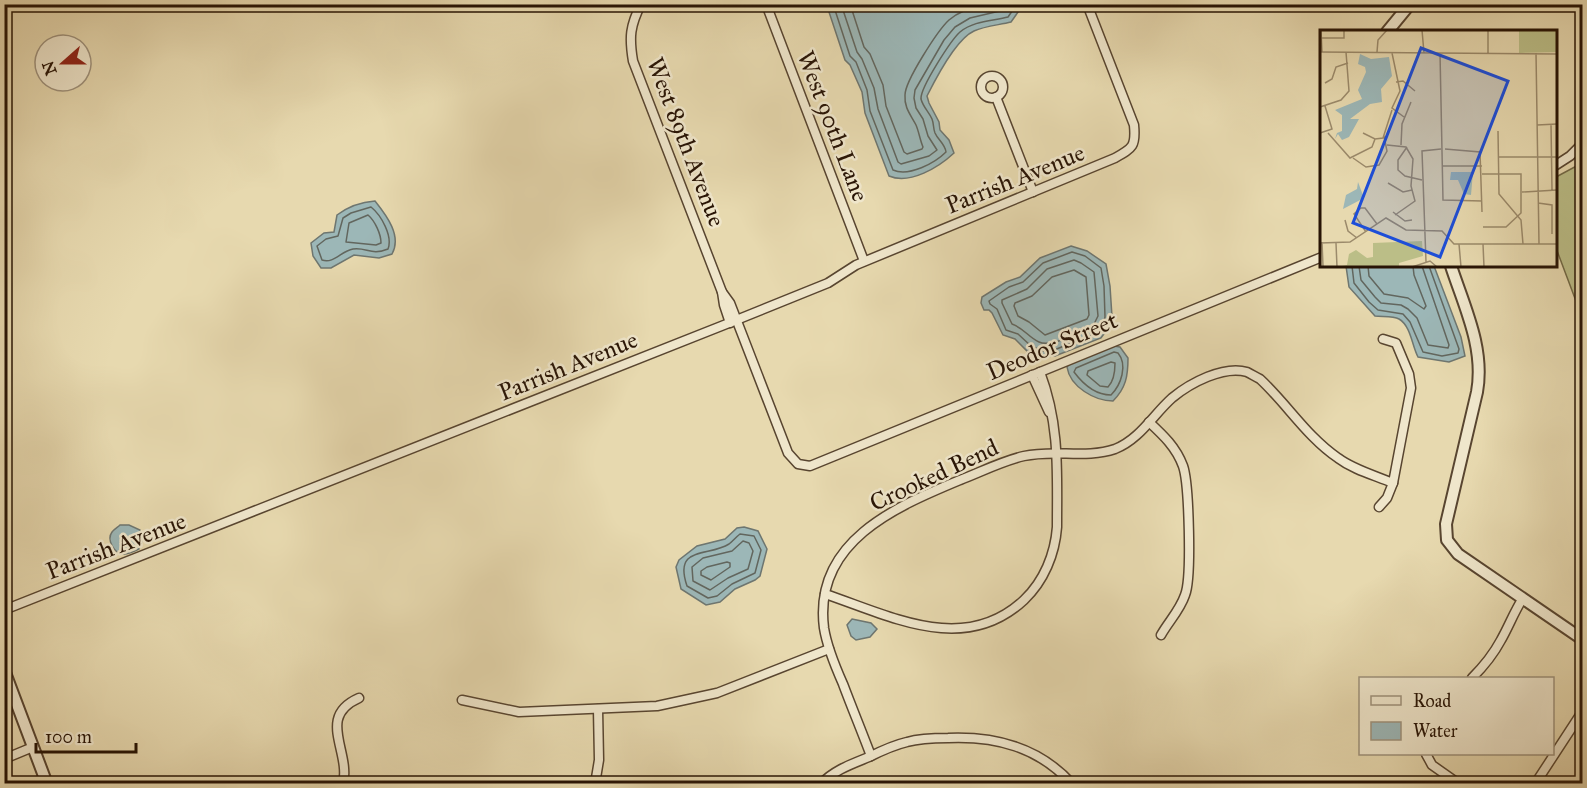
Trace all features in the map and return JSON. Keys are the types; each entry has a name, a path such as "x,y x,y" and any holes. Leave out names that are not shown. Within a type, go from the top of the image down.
{"street":[{"name":"West 89th Avenue","path":"641,4 631,31 633,61 722,292 730,303 734,321 788,453 798,464"},
{"name":"West 90th Lane","path":"766,4 864,261"},
{"name":"Parrish Avenue","path":"4,610 828,283 864,261 1115,158 1129,150 1135,141 1134,125 1087,4"},
{"path":"1389,30 1410,4"},
{"path":"996,97 1034,192"},
{"path":"1557,164 1582,144"},
{"name":"Deodor Street","path":"798,464 810,466 823,463 1320,258"},
{"path":"1450,267 1475,339 1479,365 1477,392 1447,518 1447,540 1452,550 1582,639"},
{"path":"1379,507 1387,498 1393,483 1411,388 1409,374 1396,343 1383,339"},
{"name":"Crooked Bend","path":"871,756 829,649 824,621 825,594 834,568 844,551 860,534 882,519 937,490 1029,454 1097,453 1114,449 1131,441 1173,398 1186,388 1225,371 1247,372 1260,379 1305,429 1332,454 1355,468 1393,483"},
{"path":"825,594 936,629 973,627 993,621 1023,601 1047,568 1057,527 1056,431 1051,415 1042,401 1036,374"},
{"path":"1149,422 1168,440 1177,453 1183,467 1187,488 1189,577 1186,593 1176,614 1161,635"},
{"path":"1473,677 1497,647 1523,598"},
{"path":"462,700 511,712 657,706 702,697 829,649"},
{"path":"4,670 47,783"},
{"path":"344,783 344,761 337,724 345,705 359,698"},
{"path":"595,783 599,760 598,709"},
{"path":"1554,754 1582,712"},
{"path":"821,783 834,772 915,740 970,737 1005,741 1029,750 1056,768 1072,783"},
{"path":"4,759 33,747"},
{"path":"1427,755 1432,765 1459,783"},
{"path":"1535,783 1554,755"}],"green space":[{"path":"1582,163 1582,317 1557,251 1557,176"}],"water":[{"path":"1023,4 1011,22 983,28 967,35 947,60 927,96 939,122 940,130 949,140 954,153 932,169 906,178 889,176 865,113 862,92 850,65 845,60 825,5"},
{"path":"375,201 392,226 395,247 392,254 379,258 354,255 331,268 321,268 313,256 311,243 324,233 334,232 337,215 355,205"},
{"path":"1071,246 1087,251 1106,264 1112,317 1101,338 1055,356 1041,357 1027,351 1015,339 1003,335 992,313 984,310 981,303 982,297 1006,282 1020,277 1040,258"},
{"path":"1346,267 1434,267 1461,337 1465,356 1449,362 1418,357 1409,331 1403,322 1394,317 1375,316 1349,287"},
{"path":"1114,346 1120,347 1128,358 1127,376 1123,386 1113,401 1091,396 1073,381 1067,367 1069,364"},
{"path":"120,525 129,525 140,530 143,539 139,549 124,554 115,550 110,535"},
{"path":"744,527 758,531 767,549 760,576 735,589 720,602 706,605 681,589 676,567 679,560 697,546 725,539 737,528"},
{"path":"852,619 871,623 877,629 870,637 856,640 851,636 847,625"}]}
